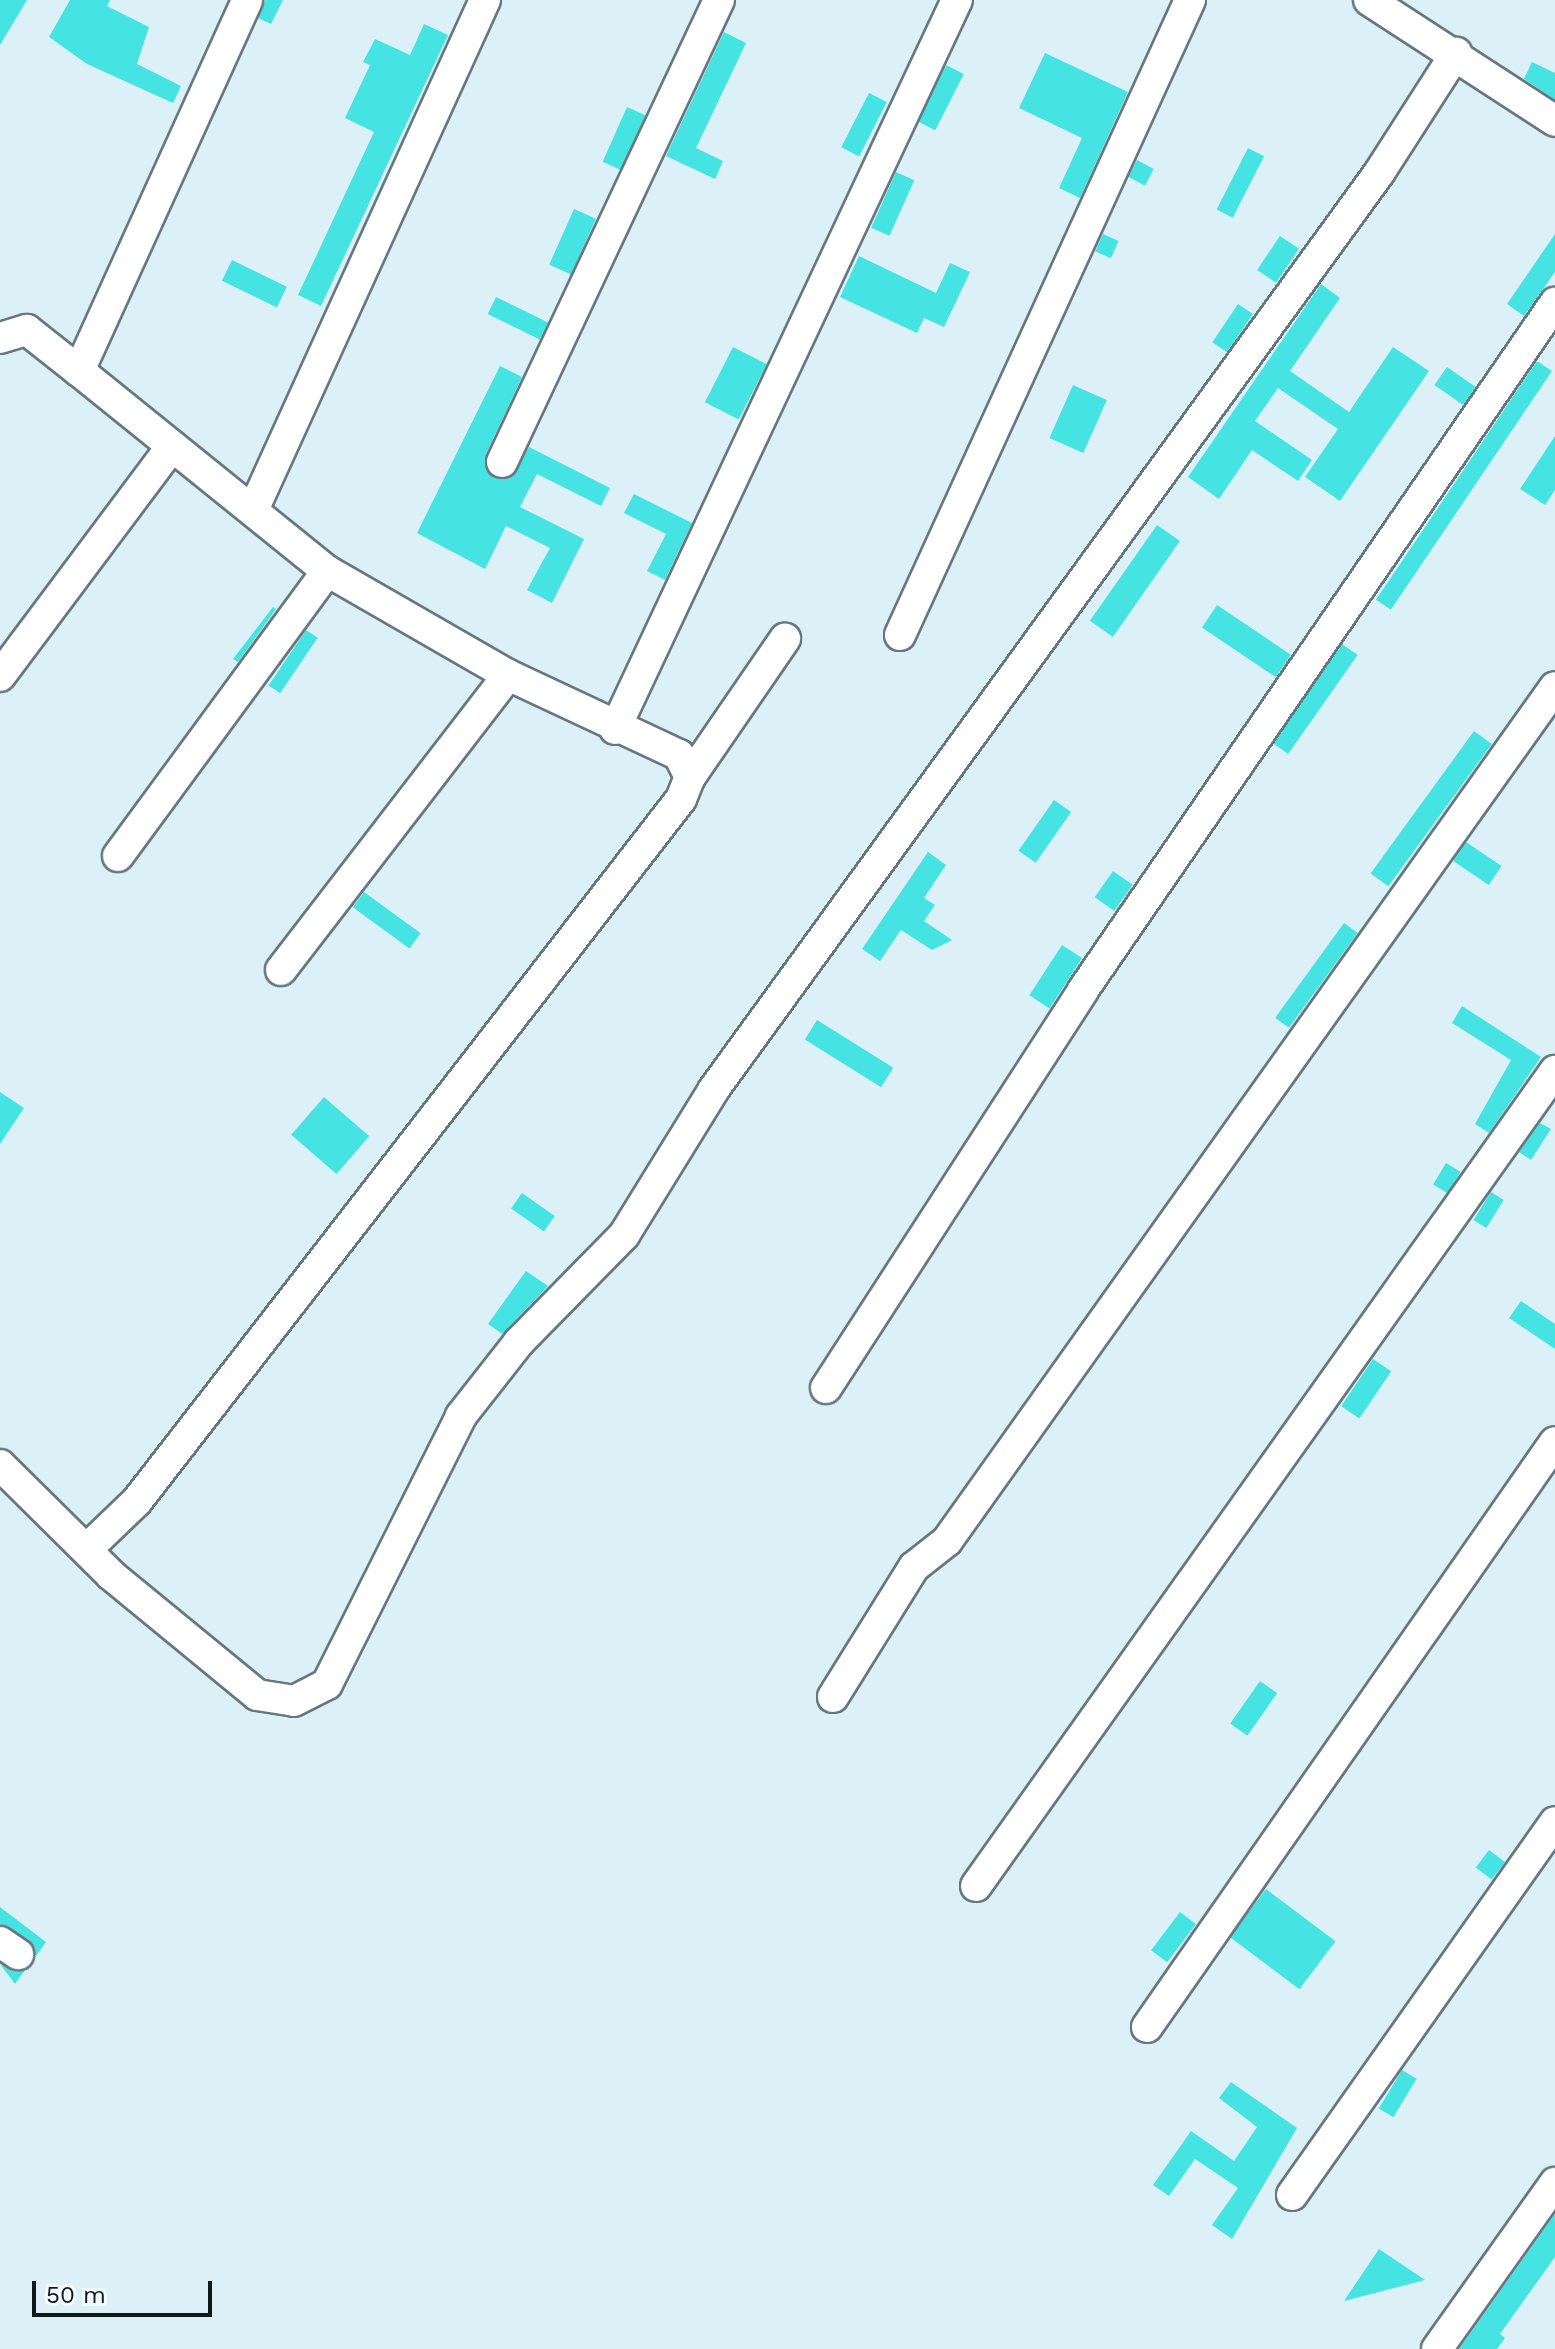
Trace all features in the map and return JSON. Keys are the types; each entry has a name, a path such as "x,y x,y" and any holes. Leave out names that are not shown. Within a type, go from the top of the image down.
{"street":[{"path":"79,371 247,0"},
{"path":"254,508 485,0"},
{"path":"502,462 719,0"},
{"path":"615,729 957,0"},
{"path":"900,635 1190,0"},
{"path":"1380,4 1423,0"},
{"path":"1380,4 1555,121"},
{"path":"0,1465 87,1549 257,1695 294,1701 327,1684 461,1416 519,1342 624,1235 714,1089 1370,186 1456,53"},
{"path":"826,1388 1083,990 1555,303"},
{"path":"0,338 27,330 254,508 327,571 508,675 615,729 679,755 690,777"},
{"path":"0,676 172,446"},
{"path":"118,856 327,571"},
{"path":"87,1549 137,1501 681,799 690,777 785,639"},
{"path":"281,970 508,675"},
{"path":"833,1697 914,1567 947,1541 1555,687"},
{"path":"976,1886 1555,1071"},
{"path":"1147,2027 1555,1442"},
{"path":"1292,2195 1555,1822"},
{"path":"1437,2349 1555,2183"}],"building":[{"path":"0,0 27,0 0,45"},
{"path":"70,0 110,0 107,6 149,27 137,64 181,86 173,103 87,64 49,37"},
{"path":"265,0 283,0 271,24 258,18"},
{"path":"424,24 448,35 321,306 298,295 374,132 345,118 370,65 363,62 375,39 410,55"},
{"path":"724,32 746,43 696,148 723,161 715,179 666,156"},
{"path":"1045,53 1128,92 1080,198 1059,188 1082,138 1019,108"},
{"path":"1532,62 1555,73 1555,100 1524,79"},
{"path":"946,65 964,74 935,130 917,121"},
{"path":"869,93 887,102 859,156 841,147"},
{"path":"627,107 645,115 621,170 603,162"},
{"path":"1248,148 1264,156 1233,218 1217,209"},
{"path":"1137,160 1154,169 1145,186 1128,177"},
{"path":"896,172 914,180 889,236 871,228"},
{"path":"574,209 596,219 571,274 549,265"},
{"path":"1103,234 1119,241 1111,258 1095,251"},
{"path":"1555,234 1555,272 1524,316 1507,304"},
{"path":"1280,236 1299,249 1276,283 1257,270"},
{"path":"859,256 936,293 950,263 970,272 944,327 924,318 917,333 840,297"},
{"path":"232,260 287,287 277,307 222,281"},
{"path":"1321,284 1340,298 1290,371 1349,412 1393,347 1429,371 1340,501 1305,477 1338,429 1278,388 1255,421 1312,460 1298,481 1252,450 1219,499 1188,477"},
{"path":"496,297 548,322 540,340 488,314"},
{"path":"1238,304 1253,314 1227,352 1212,342"},
{"path":"733,347 767,364 739,419 705,402"},
{"path":"1537,361 1552,371 1391,610 1376,600"},
{"path":"500,366 522,377 486,454 488,473 512,477 529,447 610,488 601,506 537,474 520,507 584,539 552,603 527,590 550,548 506,526 485,569 417,533"},
{"path":"1447,367 1476,387 1463,405 1434,385"},
{"path":"1073,385 1107,400 1083,453 1049,438"},
{"path":"1555,436 1555,490 1545,505 1520,489"},
{"path":"634,494 692,523 665,580 647,571 666,534 624,513"},
{"path":"1157,525 1180,541 1113,637 1090,621"},
{"path":"1217,605 1291,655 1276,677 1202,627"},
{"path":"273,607 276,609 238,662 233,659"},
{"path":"306,630 318,638 280,693 269,686"},
{"path":"1342,644 1358,655 1288,754 1273,743"},
{"path":"1474,731 1492,744 1388,886 1371,873"},
{"path":"1054,800 1071,812 1036,863 1018,851"},
{"path":"1466,842 1502,866 1489,885 1453,861"},
{"path":"928,852 946,865 924,898 935,905 924,921 952,940 932,950 901,930 880,961 862,949"},
{"path":"1113,871 1133,885 1114,911 1095,897"},
{"path":"364,892 421,933 409,949 353,907"},
{"path":"1344,923 1358,933 1289,1028 1275,1018"},
{"path":"1062,945 1082,958 1049,1008 1029,995"},
{"path":"1462,1006 1541,1057 1489,1133 1475,1124 1511,1060 1452,1023"},
{"path":"817,1020 893,1068 881,1087 805,1040"},
{"path":"0,1092 24,1108 0,1144"},
{"path":"324,1097 369,1136 336,1174 291,1135"},
{"path":"1540,1123 1551,1129 1531,1160 1519,1152"},
{"path":"1446,1163 1461,1172 1448,1193 1433,1184"},
{"path":"1491,1192 1504,1200 1486,1228 1474,1220"},
{"path":"522,1193 555,1216 544,1232 511,1209"},
{"path":"526,1271 548,1286 502,1334 488,1324"},
{"path":"1521,1301 1555,1324 1555,1349 1509,1318"},
{"path":"1373,1359 1391,1371 1359,1419 1341,1406"},
{"path":"1260,1681 1277,1693 1247,1736 1230,1724"},
{"path":"1489,1850 1505,1862 1492,1880 1476,1868"},
{"path":"1266,1889 1335,1941 1299,1989 1230,1937"},
{"path":"0,1907 46,1942 36,1956 29,1940 0,1924"},
{"path":"1180,1912 1196,1924 1167,1962 1151,1950"},
{"path":"0,1964 16,1972 25,1970 15,1984"},
{"path":"1402,2070 1417,2079 1393,2117 1379,2109"},
{"path":"1231,2082 1297,2128 1232,2239 1212,2225 1238,2188 1195,2159 1169,2196 1153,2185 1191,2131 1234,2161 1257,2127 1219,2098"},
{"path":"1555,2214 1555,2257 1500,2334 1505,2338 1497,2349 1459,2349"},
{"path":"1379,2249 1425,2280 1344,2301"}]}
